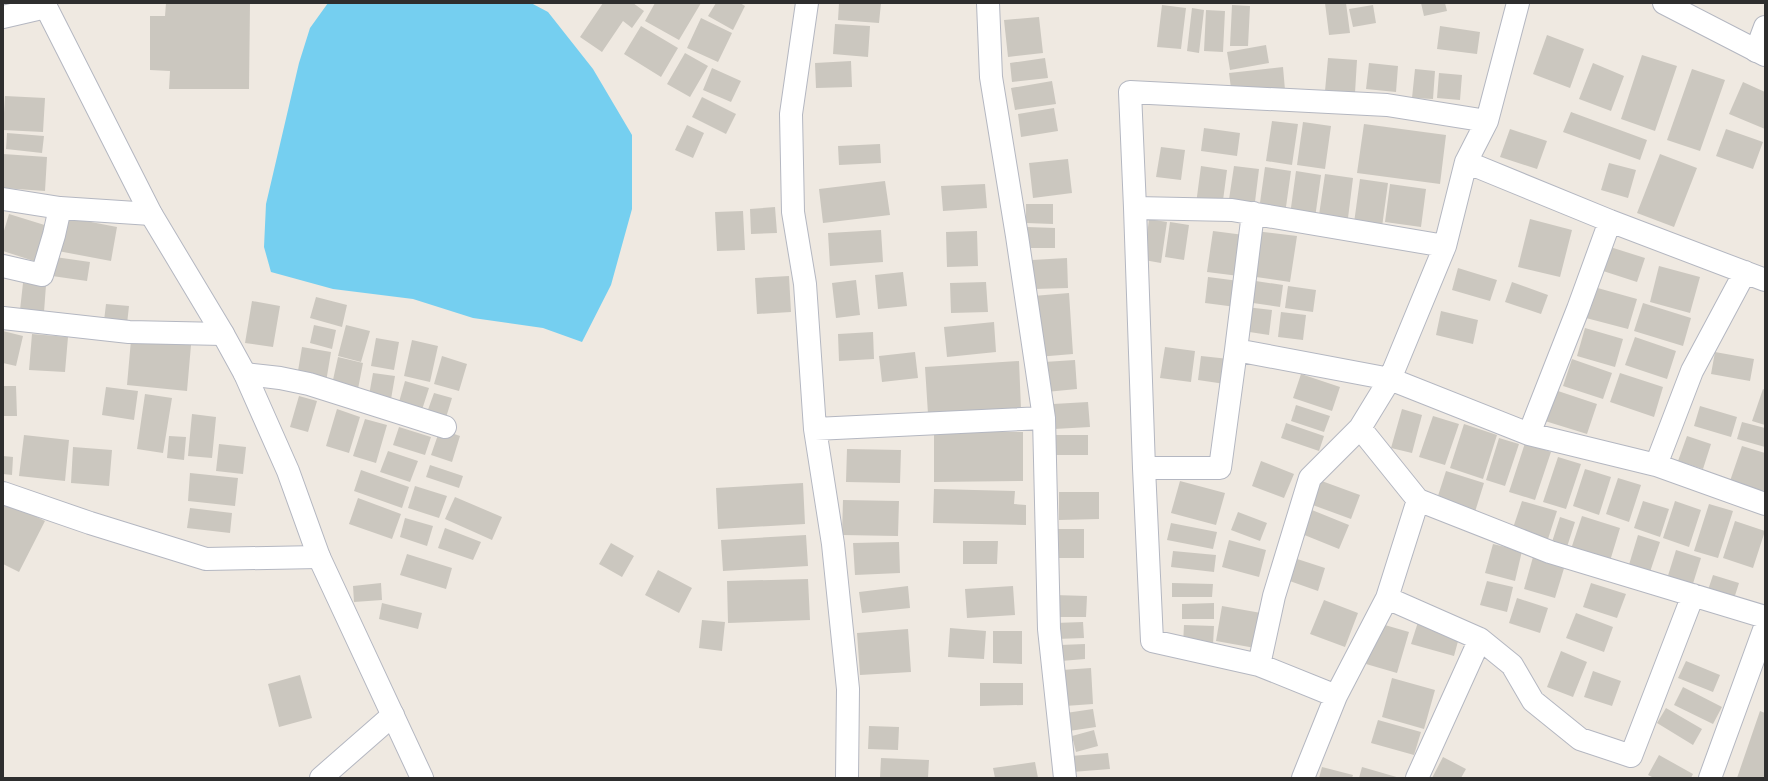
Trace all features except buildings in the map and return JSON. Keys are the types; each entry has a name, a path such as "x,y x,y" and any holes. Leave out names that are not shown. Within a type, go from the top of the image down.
{"street":[{"path":"807,3 791,114 793,212 805,284 815,429 833,544 848,689 847,778"},
{"path":"988,3 991,77 1017,236 1044,418 1049,629 1065,778"},
{"path":"1259,665 1274,596 1310,478 1360,428 1390,378 1445,246 1466,162 1487,121 1518,3"},
{"path":"1664,3 1761,53 1765,27"},
{"path":"3,17 45,5 151,214 223,334 245,374 288,471 319,557 422,778"},
{"path":"1336,696 1259,665 1152,641 1130,92 1387,105 1487,121"},
{"path":"1466,162 1610,221 1765,280"},
{"path":"3,199 60,208 151,214"},
{"path":"3,266 42,275 54,235 60,208"},
{"path":"1135,208 1232,210 1445,246"},
{"path":"1144,468 1220,468 1253,213"},
{"path":"1529,434 1578,309 1610,221"},
{"path":"1656,465 1692,371 1745,272"},
{"path":"3,318 129,332 223,334"},
{"path":"1236,350 1390,378 1529,434 1656,465 1765,504"},
{"path":"245,374 280,378 309,384 445,427"},
{"path":"815,429 1044,418"},
{"path":"1360,428 1418,500 1550,552 1765,617"},
{"path":"3,493 206,559 319,557"},
{"path":"1303,778 1336,696 1387,598 1418,500"},
{"path":"1387,598 1480,639 1512,665 1533,701 1580,739 1631,756 1693,595"},
{"path":"1710,778 1765,627"},
{"path":"1417,778 1480,639"},
{"path":"321,778 392,715"}],"water":[{"path":"328,3 531,3 548,12 593,69 632,135 632,209 611,285 582,342 543,328 473,318 413,299 333,289 271,272 264,247 266,204 299,63 310,28"}]}
